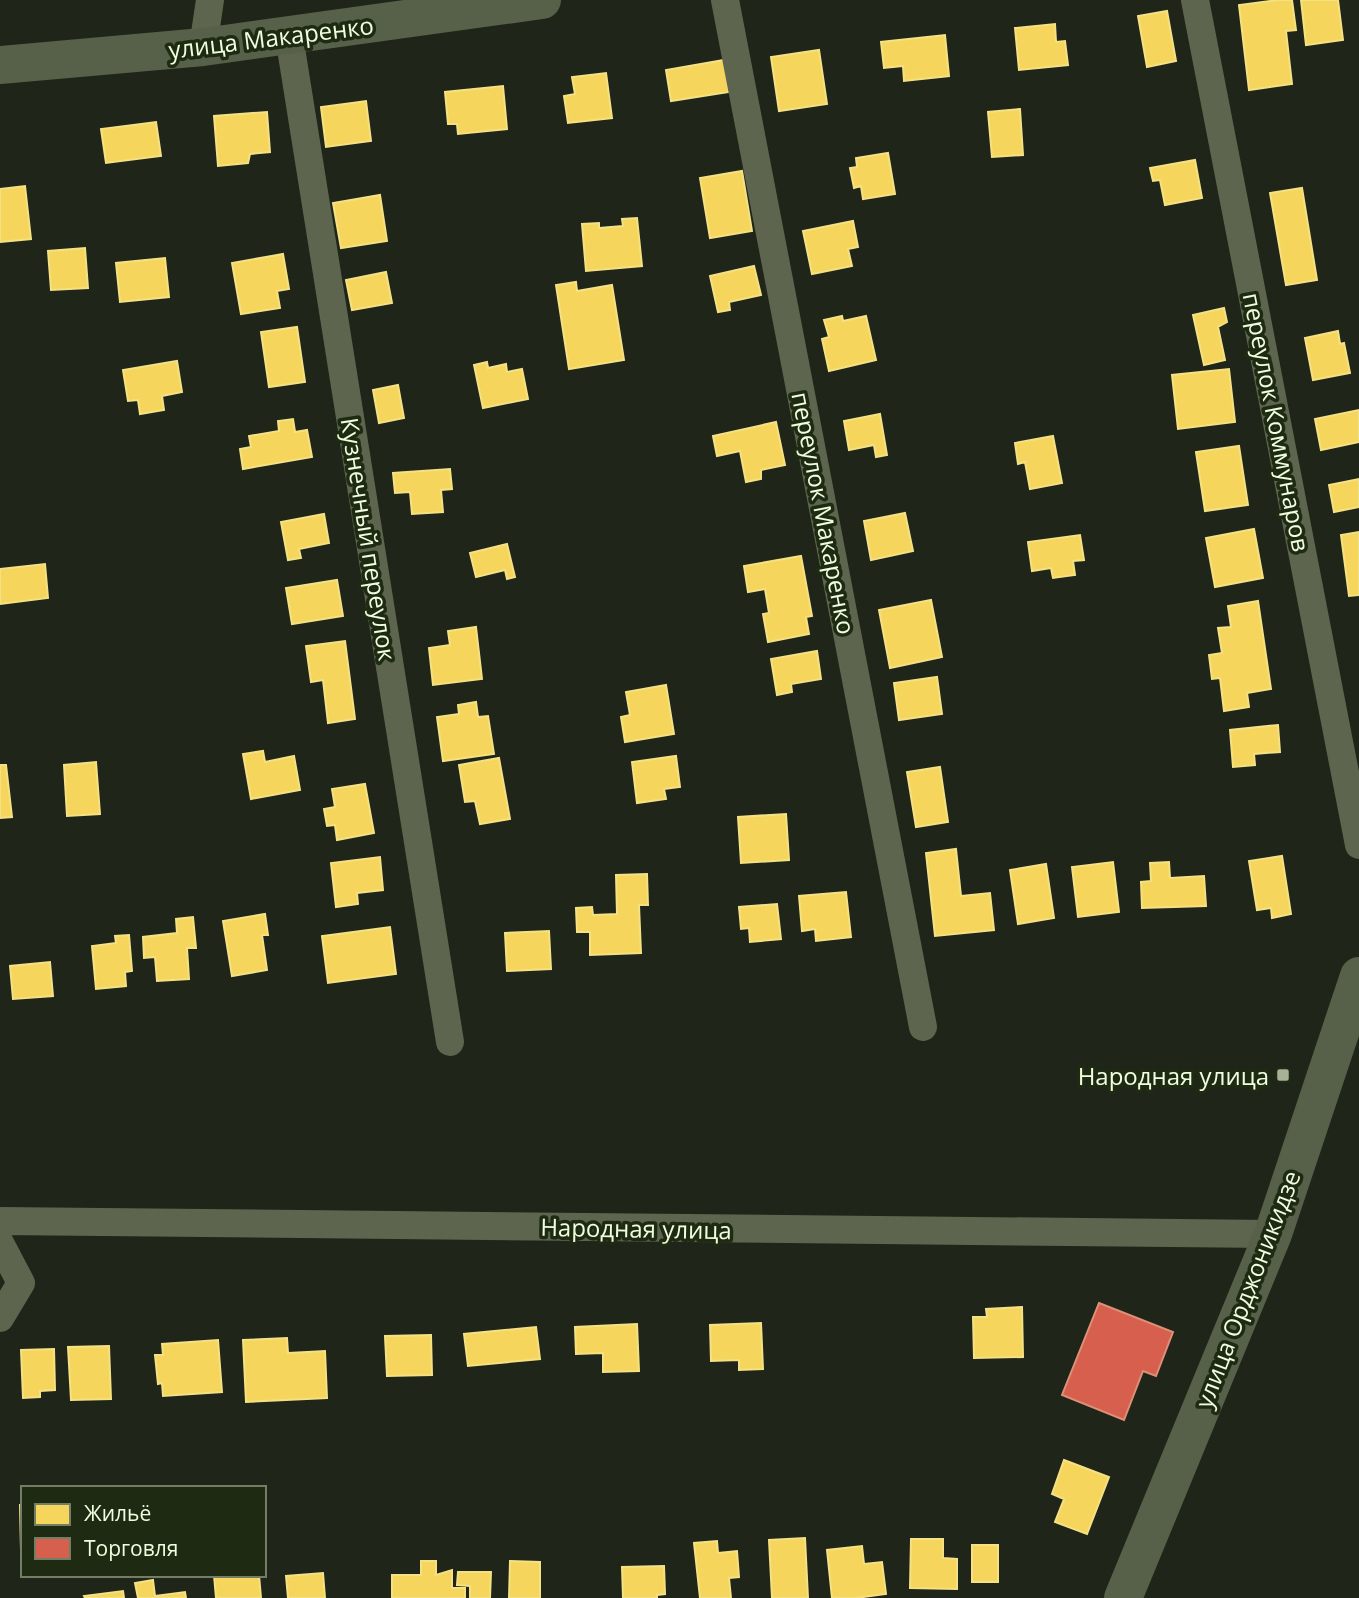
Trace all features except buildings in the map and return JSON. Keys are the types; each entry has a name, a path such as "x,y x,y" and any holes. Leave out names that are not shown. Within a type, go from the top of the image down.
{"main road":[{"name":"улица Макаренко","path":"0,65 203,47 542,0"},
{"name":"улица Орджоникидзе","path":"1123,1598 1273,1234 1359,976"}],"street":[{"path":"203,47 211,0"},
{"name":"переулок Макаренко","path":"725,0 923,1027"},
{"name":"переулок Коммунаров","path":"1195,0 1359,845"},
{"name":"Кузнечный переулок","path":"289,36 450,1042"},
{"name":"Народная улица","path":"0,1221 1273,1234"},
{"path":"0,1243 21,1283 0,1318"}],"place":[{"name":"Народная улица","path":"1283,1075"}]}
